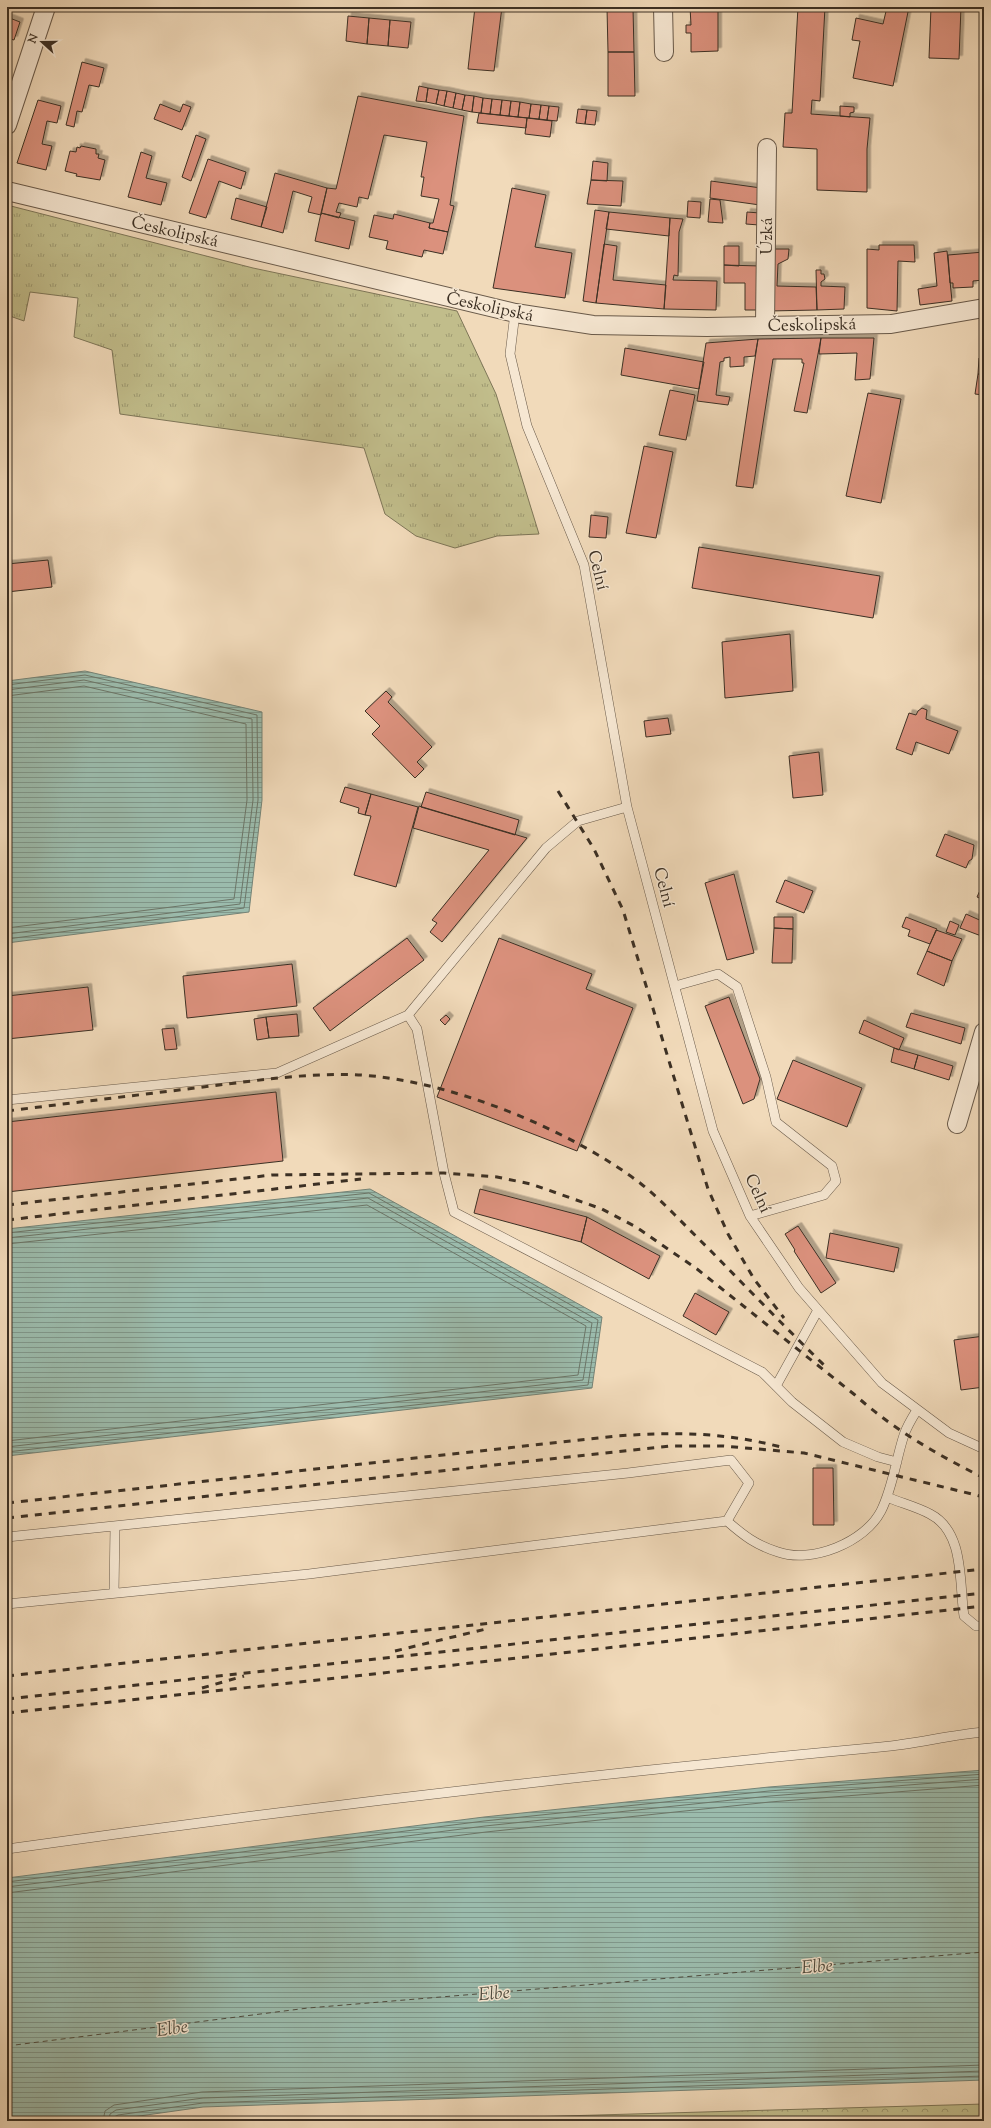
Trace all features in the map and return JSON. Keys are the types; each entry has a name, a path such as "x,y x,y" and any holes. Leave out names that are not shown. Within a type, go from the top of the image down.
{"street":[{"path":"7,125 46,7"},
{"path":"663,7 664,52"},
{"name":"Úzká","path":"765,325 767,148"},
{"name":"Českolipská","path":"7,191 515,313 593,325 707,327 891,324 984,308"},
{"path":"957,1124 984,1032"}],"lane":[{"name":"Celní","path":"515,313 510,354 527,426 584,565 627,807 714,1131 750,1216 799,1288 882,1383 949,1433 984,1449"},
{"path":"7,1100 277,1073 408,1015 546,848 578,821 627,807"},
{"path":"675,986 718,974 737,987 766,1077 776,1122 832,1166 836,1181 824,1195 750,1216"},
{"path":"408,1015 417,1028 444,1173 454,1212 762,1372 792,1402 843,1442 878,1458 897,1462"},
{"path":"776,1386 818,1310"},
{"path":"7,1604 309,1574 727,1521 745,1537 780,1553 807,1555 840,1547 859,1537 876,1520 887,1497 904,1433 917,1410"},
{"path":"7,1537 628,1473 731,1460 749,1483 727,1521"},
{"path":"887,1497 930,1514 946,1528 951,1537 959,1563 964,1616 976,1626 984,1626"},
{"path":"114,1526 114,1593"},
{"path":"7,1849 378,1800 675,1766 892,1746 947,1736 984,1732"}],"green space":[{"path":"7,205 253,268 457,311 496,394 539,534 497,536 455,548 416,536 385,514 364,448 120,414 112,350 74,337 78,298 30,292 24,321 7,315"},
{"path":"984,2104 984,2121 422,2120"}],"water":[{"path":"85,671 262,712 262,800 249,912 7,943 7,681"},
{"path":"370,1189 602,1317 592,1388 7,1456 7,1229"},
{"name":"Elbe","path":"984,1770 984,2080 203,2107 104,2121 7,2121 7,1878 484,1817 769,1787"}],"building":[{"path":"475,7 502,7 494,71 468,69"},
{"path":"690,7 718,7 718,51 691,52 691,33 686,33 686,25 691,25"},
{"path":"798,7 825,7 820,101 812,100 811,114 870,118 867,149 867,192 817,190 817,149 783,147 785,113 792,113"},
{"path":"887,7 909,7 893,86 853,78 860,41 852,40 856,18 883,24"},
{"path":"931,7 961,7 959,59 929,58"},
{"path":"607,8 633,8 634,52 608,52"},
{"path":"348,16 369,18 367,44 346,41"},
{"path":"7,17 20,22 14,40 7,38"},
{"path":"369,18 390,20 388,46 367,44"},
{"path":"390,20 411,22 408,48 388,46"},
{"path":"608,52 634,52 635,96 608,96"},
{"path":"82,62 104,68 99,87 89,85 82,112 77,111 74,127 66,125"},
{"path":"419,86 428,88 426,102 416,101"},
{"path":"428,88 439,90 436,104 426,102"},
{"path":"439,90 447,91 444,106 436,104"},
{"path":"447,91 456,93 453,108 444,106"},
{"path":"456,93 465,95 462,110 453,108"},
{"path":"465,95 474,96 472,112 462,110"},
{"path":"358,96 464,116 450,205 454,206 448,232 429,228 430,223 433,223 439,199 421,196 424,177 421,177 427,142 384,135 368,199 359,197 357,207 339,203 336,212 341,213 339,218 321,213 327,188 336,189"},
{"path":"474,96 483,98 481,113 472,112"},
{"path":"483,98 492,99 490,114 481,113"},
{"path":"492,99 502,100 500,115 490,114"},
{"path":"38,100 61,106 57,123 47,121 42,144 52,146 46,170 17,163"},
{"path":"502,100 511,101 509,116 500,115"},
{"path":"511,101 520,102 518,117 509,116"},
{"path":"520,102 531,104 529,118 518,117"},
{"path":"160,104 180,112 183,104 191,107 182,130 154,119"},
{"path":"531,104 541,105 539,119 529,118"},
{"path":"541,105 549,106 547,120 539,119"},
{"path":"549,106 559,107 557,121 547,120"},
{"path":"840,106 854,107 854,112 850,113 850,117 840,116"},
{"path":"578,109 587,110 585,124 576,123"},
{"path":"587,110 597,111 595,125 585,124"},
{"path":"479,113 527,118 526,128 477,123"},
{"path":"527,118 552,121 550,137 525,134"},
{"path":"196,135 206,139 191,181 182,177"},
{"path":"81,146 96,149 96,154 99,154 98,158 105,160 100,180 76,176 77,174 65,171 70,151 76,152 77,147 80,148"},
{"path":"141,152 152,156 146,178 167,183 161,205 128,197"},
{"path":"208,159 246,172 241,189 219,181 206,218 189,213"},
{"path":"593,161 608,163 607,181 591,180"},
{"path":"275,173 327,188 321,215 308,212 312,197 293,191 283,233 261,227"},
{"path":"591,180 623,181 621,206 587,204"},
{"path":"711,181 761,188 760,205 710,198"},
{"path":"984,183 984,206 980,184"},
{"path":"512,188 546,195 535,247 572,253 565,298 493,288"},
{"path":"236,198 267,207 261,227 231,219"},
{"path":"710,199 720,200 723,223 708,222"},
{"path":"688,201 701,202 700,218 687,217"},
{"path":"595,210 609,212 596,303 583,301"},
{"path":"609,212 670,218 669,236 606,229"},
{"path":"747,212 760,213 759,225 746,224"},
{"path":"321,213 355,221 349,249 315,241"},
{"path":"394,214 430,223 429,228 448,232 443,254 424,250 422,257 386,249 388,241 369,237 374,215 393,219"},
{"path":"670,218 683,219 679,232 678,276 674,275 673,280 717,281 716,310 664,309"},
{"path":"604,244 617,246 613,280 666,285 664,309 596,303"},
{"path":"879,245 914,245 915,262 898,261 897,311 867,308 867,249 879,250"},
{"path":"724,246 739,246 739,266 724,265"},
{"path":"769,249 789,249 788,259 778,264 777,286 816,287 817,310 769,311"},
{"path":"947,251 952,301 920,305 918,289 937,286 934,253"},
{"path":"984,252 984,280 973,281 973,287 953,288 953,283 950,283 948,255"},
{"path":"724,265 761,266 761,310 745,310 745,283 724,283"},
{"path":"816,270 821,270 821,274 824,274 825,279 821,282 821,286 845,287 844,309 817,310"},
{"path":"821,338 807,413 794,411 804,363 802,363 802,359 773,359 753,488 736,486 758,339"},
{"path":"821,338 874,338 870,379 855,380 857,353 819,354"},
{"path":"758,339 755,356 744,357 744,366 730,367 730,357 724,358 724,361 720,362 716,395 730,397 728,405 697,401 706,343"},
{"path":"625,348 704,362 699,389 621,375"},
{"path":"979,358 984,359 984,375 978,374"},
{"path":"978,374 984,375 983,395 975,394"},
{"path":"670,390 695,395 686,440 659,435"},
{"path":"868,393 901,399 881,503 846,496"},
{"path":"644,446 673,452 656,538 626,533"},
{"path":"591,515 608,517 606,538 589,537"},
{"path":"699,547 880,576 873,618 692,588"},
{"path":"48,560 52,587 7,592 7,564"},
{"path":"790,634 793,691 725,698 722,642"},
{"path":"386,691 392,697 388,702 432,747 417,762 424,769 415,778 372,734 380,726 365,711"},
{"path":"922,708 927,710 926,719 958,731 949,754 916,742 912,755 896,749 909,713 916,715"},
{"path":"668,718 671,734 646,737 644,721"},
{"path":"819,752 823,795 793,798 789,756"},
{"path":"345,787 371,794 365,815 358,813 359,808 340,802"},
{"path":"426,792 519,820 515,835 421,807"},
{"path":"371,794 418,807 396,887 354,875 371,816 365,815"},
{"path":"419,806 527,838 442,942 430,932 437,923 432,920 489,850 413,828"},
{"path":"945,834 974,845 972,859 969,861 966,868 936,856"},
{"path":"734,874 754,953 727,960 705,883"},
{"path":"785,880 813,891 804,913 776,902"},
{"path":"982,886 984,887 984,900 977,897"},
{"path":"966,914 984,922 984,937 960,928"},
{"path":"774,917 793,917 793,929 774,928"},
{"path":"906,917 937,929 930,944 908,936 910,930 902,927"},
{"path":"950,921 959,925 955,935 946,932"},
{"path":"774,928 793,929 792,963 772,963"},
{"path":"936,930 962,939 952,961 927,951"},
{"path":"407,938 424,960 330,1031 313,1008"},
{"path":"499,938 592,974 586,989 633,1008 577,1151 437,1097"},
{"path":"927,951 952,961 944,986 917,974"},
{"path":"292,964 297,1006 187,1018 183,976"},
{"path":"88,987 93,1030 7,1039 7,996"},
{"path":"729,997 760,1079 754,1099 743,1104 705,1006"},
{"path":"911,1013 965,1028 961,1044 906,1027"},
{"path":"297,1014 299,1036 269,1038 266,1017"},
{"path":"446,1015 450,1019 445,1025 440,1020"},
{"path":"266,1017 269,1038 257,1040 254,1019"},
{"path":"864,1020 904,1038 899,1050 859,1033"},
{"path":"174,1028 177,1049 165,1050 162,1029"},
{"path":"894,1048 918,1055 914,1069 891,1062"},
{"path":"918,1055 953,1066 949,1080 914,1069"},
{"path":"793,1060 862,1088 847,1127 777,1099"},
{"path":"276,1092 283,1161 7,1192 7,1122"},
{"path":"480,1189 587,1217 581,1242 474,1213"},
{"path":"587,1217 660,1256 649,1279 581,1242"},
{"path":"798,1226 836,1283 821,1293 785,1234"},
{"path":"830,1233 899,1248 894,1272 826,1258"},
{"path":"695,1293 729,1312 716,1335 683,1316"},
{"path":"984,1336 984,1387 961,1390 954,1340"},
{"path":"813,1468 833,1468 834,1525 813,1525"}],"ferry route":[{"path":"7,2046 308,2008 984,1952"}],"railway":[{"path":"558,791 594,849 623,910 708,1189 728,1234 754,1279 784,1318"},
{"path":"7,1111 279,1078 341,1074 381,1077 413,1082 482,1101 583,1146 613,1164 640,1183 658,1198 828,1369"},
{"path":"7,1205 272,1175 444,1173 497,1177 531,1184 602,1209 636,1227 697,1269 885,1420 933,1451 984,1478"},
{"path":"7,1220 361,1179"},
{"path":"7,1503 616,1436 699,1434 739,1438 781,1447"},
{"path":"7,1518 670,1446 723,1446 804,1453 984,1497"},
{"path":"7,1676 984,1569"},
{"path":"7,1699 984,1593"},
{"path":"7,1713 984,1606"},
{"path":"395,1651 490,1628"},
{"path":"202,1688 244,1676"}]}
